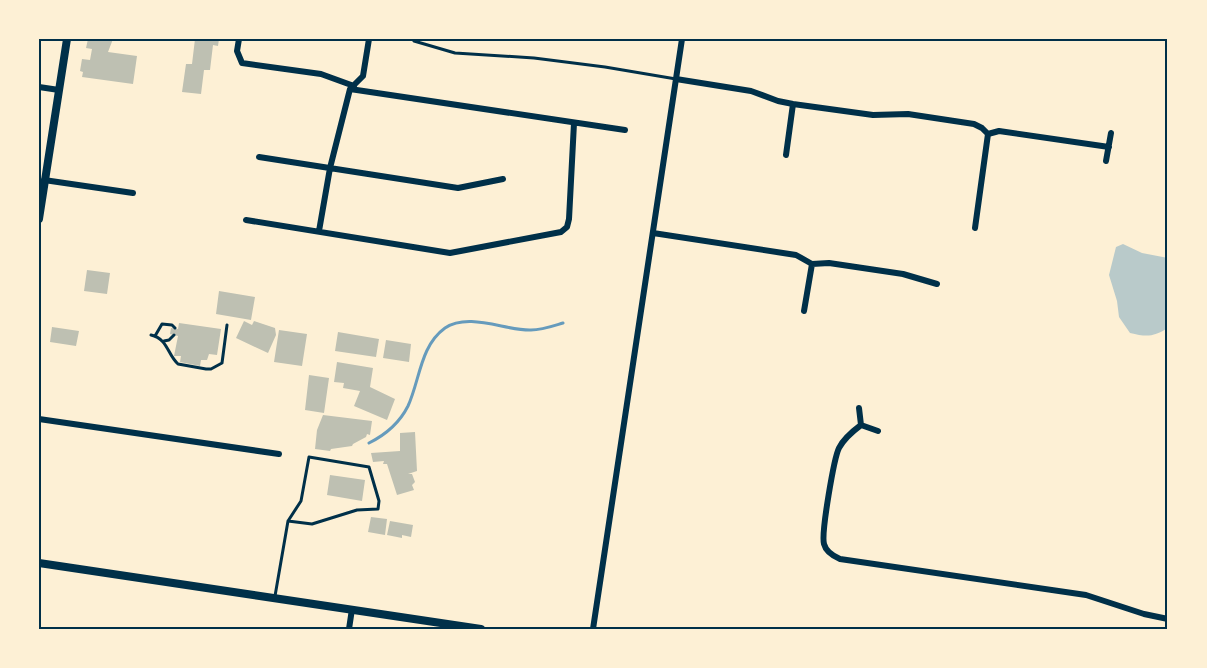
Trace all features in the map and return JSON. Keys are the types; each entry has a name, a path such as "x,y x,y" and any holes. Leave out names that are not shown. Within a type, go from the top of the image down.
{"main road":[{"path":"39,563 481,629"}],"street":[{"path":"39,219 67,39"},
{"path":"239,39 237,51 242,63 321,74 352,87 625,130"},
{"path":"319,231 330,168 352,87 363,76 369,39"},
{"path":"593,629 682,39"},
{"path":"676,79 751,91 793,104 873,115 908,114 974,124 988,134"},
{"path":"39,87 59,90"},
{"path":"786,155 793,104"},
{"path":"246,220 450,253 561,232 567,227 569,219 574,123"},
{"path":"988,134 999,131 1109,147"},
{"path":"1106,161 1111,133"},
{"path":"975,228 988,134"},
{"path":"259,157 458,188 503,179"},
{"path":"44,180 133,193"},
{"path":"653,233 796,255 812,264 830,263 903,274 937,284"},
{"path":"804,311 812,264"},
{"path":"859,408 861,425"},
{"path":"39,419 279,454"},
{"path":"861,425 878,431"},
{"path":"861,425 843,441 836,457 823,537 827,550 832,556 1086,595 1144,615 1168,619"},
{"path":"348,629 352,609"}],"lane":[{"path":"413,39 455,53 544,59 676,79"},
{"path":"174,335 170,340 164,341 153,336 162,324 172,325 175,328"},
{"path":"164,341 178,364 211,369 222,363 227,325"},
{"path":"275,598 288,521 302,501 309,457 369,467 379,501 378,509 357,510 312,524 288,521"}],"shaded area":[{"path":"1123,244 1142,253 1168,258 1168,328 1154,335 1130,333 1119,317 1109,275 1116,247"}],"building":[{"path":"88,39 113,39 108,52 137,56 133,84 82,77 83,72 80,71 82,59 90,60 92,49 86,48"},
{"path":"195,39 219,39 218,46 213,45 210,70 204,70 201,94 182,92 186,64 192,64"},
{"path":"87,270 110,273 107,294 84,291"},
{"path":"219,291 255,297 251,320 216,314"},
{"path":"244,321 252,325 254,321 275,328 276,335 268,353 236,338"},
{"path":"179,323 221,329 217,355 209,354 207,360 201,360 200,366 180,362 181,356 174,356 178,336 170,334 171,328 178,329"},
{"path":"52,327 79,331 76,346 50,342"},
{"path":"279,330 307,334 302,366 274,362"},
{"path":"338,332 379,339 376,357 335,351"},
{"path":"386,340 411,344 409,362 383,358"},
{"path":"337,362 373,368 370,387 395,399 387,420 354,406 360,391 343,388 344,383 334,382"},
{"path":"309,375 329,378 324,413 305,410"},
{"path":"323,415 372,421 370,435 367,434 352,446 330,451 315,449 317,430"},
{"path":"415,432 417,471 408,474 412,474 415,482 412,485 414,490 397,495 387,464 383,464 384,461 373,462 371,453 400,451 400,433"},
{"path":"330,475 365,480 362,501 327,495"},
{"path":"371,517 387,519 385,535 368,532"},
{"path":"390,521 413,525 411,537 387,535"}],"waterway":[{"path":"369,443 392,428 405,412 425,354 430,344 445,328 465,322 476,322 531,330 563,323"}]}
